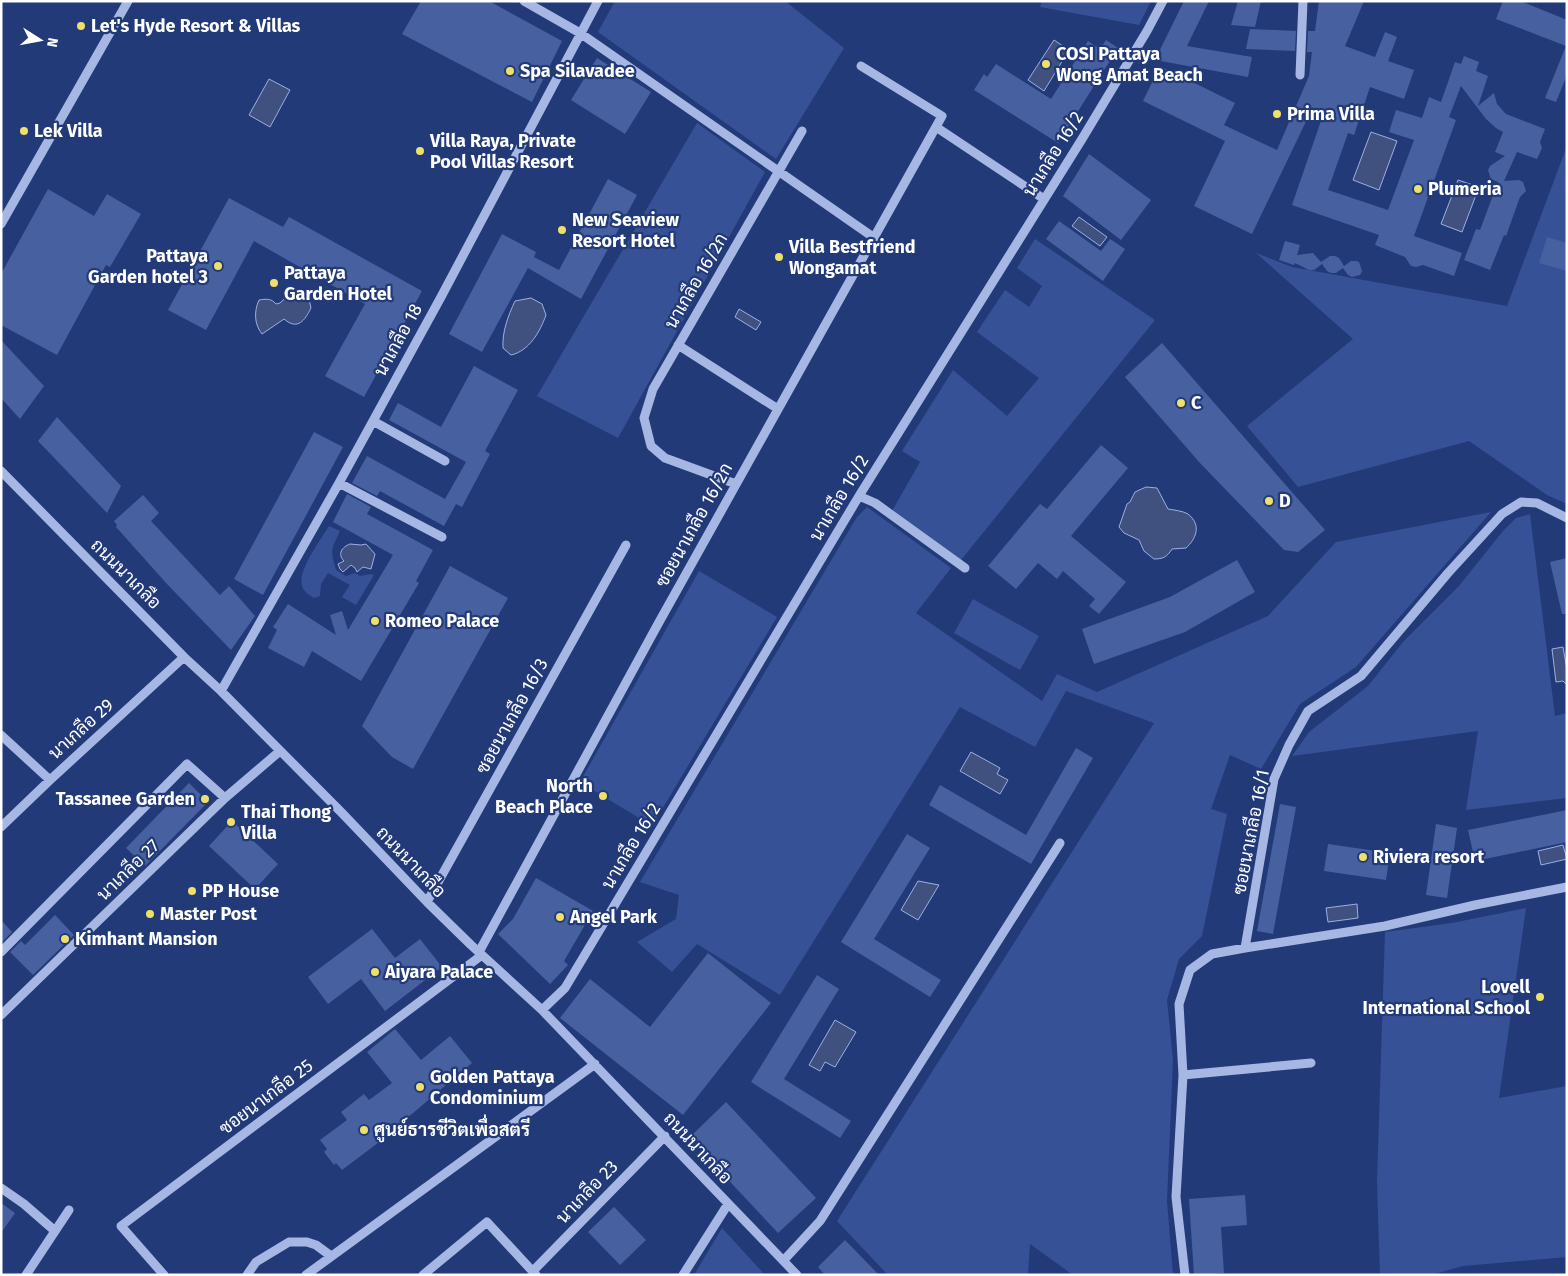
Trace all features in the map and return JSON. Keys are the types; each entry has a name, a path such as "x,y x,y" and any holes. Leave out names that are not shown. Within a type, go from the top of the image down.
{"street":[{"path":"1,224 128,1"},
{"path":"524,1 580,33 873,237"},
{"name":"นาเกลือ 18","path":"221,692 373,421 598,1"},
{"name":"นาเกลือ 16/2","path":"542,1010 565,988 859,496 1147,32 1163,1"},
{"path":"1300,76 1303,1"},
{"name":"ซอยนาเกลือ 16/2ก","path":"480,953 651,635 942,116 860,66"},
{"path":"936,127 1044,199"},
{"name":"นาเกลือ 16/2ก","path":"778,409 678,345 802,131"},
{"path":"678,345 648,401 644,418 651,446 666,458 736,484"},
{"path":"373,421 445,461"},
{"name":"ถนนนาเกลือ","path":"1,471 184,657 280,751 427,902 542,1010 797,1275"},
{"path":"339,483 442,537"},
{"path":"859,496 875,503 965,568"},
{"name":"ซอยนาเกลือ 16/1","path":"1245,948 1274,780 1289,745 1308,711 1361,676 1448,572 1502,514 1522,502 1537,502 1567,518"},
{"name":"ซอยนาเกลือ 16/3","path":"427,902 626,545"},
{"name":"นาเกลือ 29","path":"1,827 184,657"},
{"path":"1,735 50,780"},
{"name":"นาเกลือ 27","path":"1,1015 225,798 280,751"},
{"path":"1,952 187,764 225,798"},
{"path":"784,1260 820,1221 1060,843"},
{"path":"1185,1275 1176,1197 1183,1075 1179,1004 1190,970 1212,954 1385,926 1475,905 1567,887"},
{"name":"ซอยนาเกลือ 25","path":"164,1275 121,1226 480,953"},
{"path":"1183,1075 1311,1063"},
{"path":"306,1275 595,1064"},
{"name":"นาเกลือ 23","path":"423,1275 487,1222 535,1273 665,1136"},
{"path":"1,1188 24,1204 55,1231"},
{"path":"683,1275 728,1204"},
{"path":"26,1275 69,1210"},
{"path":"247,1275 256,1262 289,1242 307,1242 316,1245 331,1256"}],"shaded area":[{"path":"615,1 785,1 844,48 776,159 598,32"},
{"path":"1042,1 1151,1 1139,25 1040,7"},
{"path":"1054,40 1069,50 1044,91 1028,80"},
{"path":"269,79 290,90 270,127 249,115"},
{"path":"697,123 765,172 618,438 537,396"},
{"path":"1371,132 1397,141 1379,190 1353,180"},
{"path":"1567,146 1567,504 1547,495 1469,441 1298,487 1247,426 1353,339 1256,253 1292,267 1507,306"},
{"path":"1458,180 1479,187 1462,232 1441,224"},
{"path":"1079,217 1107,237 1100,246 1072,226"},
{"path":"1035,239 1155,320 961,560 892,511 920,462 902,451 953,370 1007,416 1039,378 977,332 1005,290 1029,307 1042,286 1017,268"},
{"path":"292,292 301,294 309,299 311,308 304,320 293,324 284,319 262,334 257,326 256,317 259,300 266,299 276,304 280,303"},
{"path":"531,298 542,304 546,315 541,328 533,340 523,349 511,355 503,348 503,336 508,318 515,301"},
{"path":"739,309 761,322 756,330 735,317"},
{"path":"1146,487 1157,488 1168,509 1188,514 1196,527 1195,536 1186,548 1172,549 1160,559 1154,559 1144,551 1139,540 1124,533 1119,527 1127,504 1135,492"},
{"path":"867,507 951,568 916,613 1042,701 1057,674 1097,692 1268,616 1336,542 1491,512 1356,667 1300,704 1261,769 1230,755 1211,809 1227,814 1202,936 1179,959 1167,1000 1173,1060 1167,1201 1173,1275 1073,1275 1030,1244 1028,1275 888,1275 837,1221 1154,723 1066,691 1035,747 960,707 780,995 697,944 672,972 637,942 676,919 679,895 640,882 857,517"},
{"path":"1530,514 1555,716 1567,713 1567,798 1466,810 1478,731 1292,756 1309,732 1368,686 1403,642 1459,586 1503,531 1516,518"},
{"path":"329,526 340,531 332,550 336,570 346,576 355,573 360,576 374,575 356,605 342,597 350,585 328,573 321,584 320,596 314,598 304,590 302,576 305,567"},
{"path":"350,544 366,544 375,554 371,569 363,567 357,572 351,565 343,572 340,569 338,564 344,561 341,551"},
{"path":"699,571 777,617 652,826 580,782"},
{"path":"973,599 1039,636 1020,670 954,633"},
{"path":"1563,647 1567,670 1567,685 1563,681 1556,682 1552,649"},
{"path":"971,752 1000,768 997,774 1008,780 1000,794 960,771"},
{"path":"1563,845 1567,859 1541,865 1538,851"},
{"path":"918,881 939,885 918,920 901,910"},
{"path":"1357,904 1358,918 1328,922 1326,908"},
{"path":"1526,908 1499,1098 1567,1086 1567,1257 1463,1266 1430,1275 1380,1275 1377,1182 1385,932 1452,923"},
{"path":"835,1020 856,1032 835,1067 825,1062 820,1071 809,1065"},
{"path":"722,1228 765,1275 694,1275"}],"building":[{"name":"Spa Silavadee","path":"421,1 489,1 562,41 532,102 402,34"},
{"path":"1184,1 1209,1 1187,46 1252,57 1248,77 1155,60"},
{"path":"1238,1 1261,1 1255,27 1231,25"},
{"path":"1319,1 1364,1 1345,46 1375,57 1385,32 1397,37 1388,61 1414,70 1404,99 1370,87 1354,135 1348,133 1328,190 1388,210 1414,140 1389,132 1396,110 1422,118 1429,97 1441,102 1455,62 1461,64 1464,56 1479,62 1476,71 1488,76 1478,106 1494,93 1497,104 1506,114 1545,129 1540,142 1542,148 1537,159 1517,152 1504,181 1519,180 1523,182 1526,191 1520,197 1506,236 1504,235 1490,270 1464,260 1476,229 1480,230 1498,182 1491,179 1488,170 1490,166 1505,156 1495,152 1503,132 1486,119 1461,86 1449,117 1456,120 1414,236 1462,253 1454,276 1423,265 1411,266 1405,257 1375,245 1379,235 1292,205 1323,115 1311,111 1252,234 1194,206 1225,141 1143,101 1160,66 1235,103 1224,125 1277,150 1309,76 1312,52 1307,52 1308,31 1315,31"},
{"path":"1503,1 1520,1 1567,20 1567,75 1556,102 1545,98 1566,46 1496,19"},
{"path":"1250,29 1296,31 1295,51 1246,49"},
{"path":"1106,40 1118,48 1058,143 974,90 984,74 987,77 996,64 1051,99 1088,41 1100,49"},
{"path":"597,58 651,92 625,134 571,100"},
{"path":"1089,154 1151,200 1121,240 1063,196"},
{"path":"608,179 637,195 581,299 528,268 482,352 449,334 502,234 536,252 534,257 559,270"},
{"path":"48,189 94,216 107,194 141,214 110,267 106,265 57,355 1,325 1,274"},
{"path":"229,198 283,227 289,217 422,291 364,397 325,376 365,304 254,241 206,330 168,310"},
{"path":"1059,221 1101,251 1110,239 1125,249 1103,281 1046,239"},
{"path":"1547,237 1567,243 1567,271 1539,263"},
{"path":"1285,241 1300,245 1297,255 1313,253 1321,262 1330,256 1335,256 1339,258 1344,266 1351,261 1356,261 1359,262 1362,271 1360,275 1352,277 1343,268 1336,273 1331,273 1322,264 1314,270 1309,270 1295,263 1294,265 1279,260"},
{"path":"1,340 44,386 20,419 1,398"},
{"path":"1162,343 1325,530 1298,552 1284,550 1200,463 1125,377"},
{"path":"474,366 518,390 485,451 490,454 462,507 456,504 444,526 380,491 377,496 352,483 367,456 445,499 466,462 389,420 398,403 441,427"},
{"path":"57,417 121,486 107,513 38,441"},
{"path":"314,432 343,447 263,595 234,579"},
{"path":"1101,445 1128,468 1071,536 1126,582 1099,614 1089,606 1095,599 1063,571 1057,579 1038,563 1016,589 988,566 1040,504 1047,509"},
{"name":"Romeo Palace","path":"347,494 371,507 367,514 433,550 416,581 419,583 361,681 312,651 304,667 268,648 277,630 273,627 288,604 336,635 330,615 342,611 348,630 393,555 333,522"},
{"path":"143,495 159,513 151,521 220,595 229,586 255,616 231,650 167,584 116,527 117,525 114,521"},
{"path":"1567,558 1567,614 1562,614 1550,562"},
{"path":"1237,560 1255,592 1185,632 1094,664 1082,629 1170,597"},
{"path":"450,566 508,598 413,769 392,757 362,726"},
{"path":"1076,748 1093,758 1031,864 929,805 940,785 1026,835"},
{"path":"189,783 208,802 145,866 126,848"},
{"path":"1280,804 1296,807 1273,934 1257,931"},
{"path":"1567,810 1567,842 1475,861 1468,830"},
{"path":"232,821 278,864 255,889 209,846"},
{"path":"1436,824 1457,828 1447,898 1426,895"},
{"path":"907,834 930,848 874,939 941,980 930,997 841,942"},
{"path":"1328,844 1390,853 1386,880 1324,871"},
{"path":"536,878 593,911 564,961 568,965 550,984 498,934 513,919"},
{"path":"55,915 74,935 33,975 10,952 21,941 25,945"},
{"path":"1,920 12,932 1,943"},
{"name":"Aiyara Palace","path":"372,929 395,958 420,939 442,967 385,1011 361,979 328,1004 308,977"},
{"path":"708,953 771,1003 683,1115 560,1018 590,979 650,1027"},
{"path":"817,975 839,989 784,1079 851,1121 840,1138 751,1082"},
{"path":"395,1029 421,1060 450,1036 472,1063 406,1119 407,1121 342,1170 336,1163 334,1165 324,1152 327,1149 320,1140 347,1120 341,1112 364,1094 369,1100 392,1083 367,1052"},
{"path":"726,1102 816,1198 778,1233 689,1138"},
{"path":"1245,1195 1247,1225 1221,1227 1224,1273 1194,1275 1189,1199"},
{"path":"1,1203 15,1213 1,1233"},
{"path":"614,1207 646,1240 620,1265 588,1232"},
{"path":"845,1240 879,1275 825,1275 818,1267"}],"place":[{"name":"Let's Hyde Resort & Villas","path":"81,26"},
{"name":"COSI Pattaya Wong Amat Beach","path":"1046,64"},
{"name":"Spa Silavadee","path":"510,71"},
{"name":"Prima Villa","path":"1277,114"},
{"name":"Lek Villa","path":"24,131"},
{"name":"Villa Raya, Private Pool Villas Resort","path":"420,151"},
{"name":"Plumeria","path":"1418,189"},
{"name":"New Seaview Resort Hotel","path":"562,230"},
{"name":"Villa Bestfriend Wongamat","path":"779,257"},
{"name":"Pattaya Garden hotel 3","path":"218,266"},
{"name":"Pattaya Garden Hotel","path":"274,283"},
{"name":"C","path":"1181,403"},
{"name":"D","path":"1269,501"},
{"name":"Romeo Palace","path":"375,621"},
{"name":"North Beach Place","path":"603,796"},
{"name":"Tassanee Garden","path":"205,799"},
{"name":"Thai Thong Villa","path":"231,822"},
{"name":"Riviera resort","path":"1363,857"},
{"name":"PP House","path":"192,891"},
{"name":"Master Post","path":"150,914"},
{"name":"Angel Park","path":"560,917"},
{"name":"Kimhant Mansion","path":"65,939"},
{"name":"Aiyara Palace","path":"375,972"},
{"name":"Lovell International School","path":"1540,997"},
{"name":"Golden Pattaya Condominium","path":"420,1087"},
{"name":"ศูนย์ธารชีวิตเพื่อสตรี","path":"364,1130"}]}
